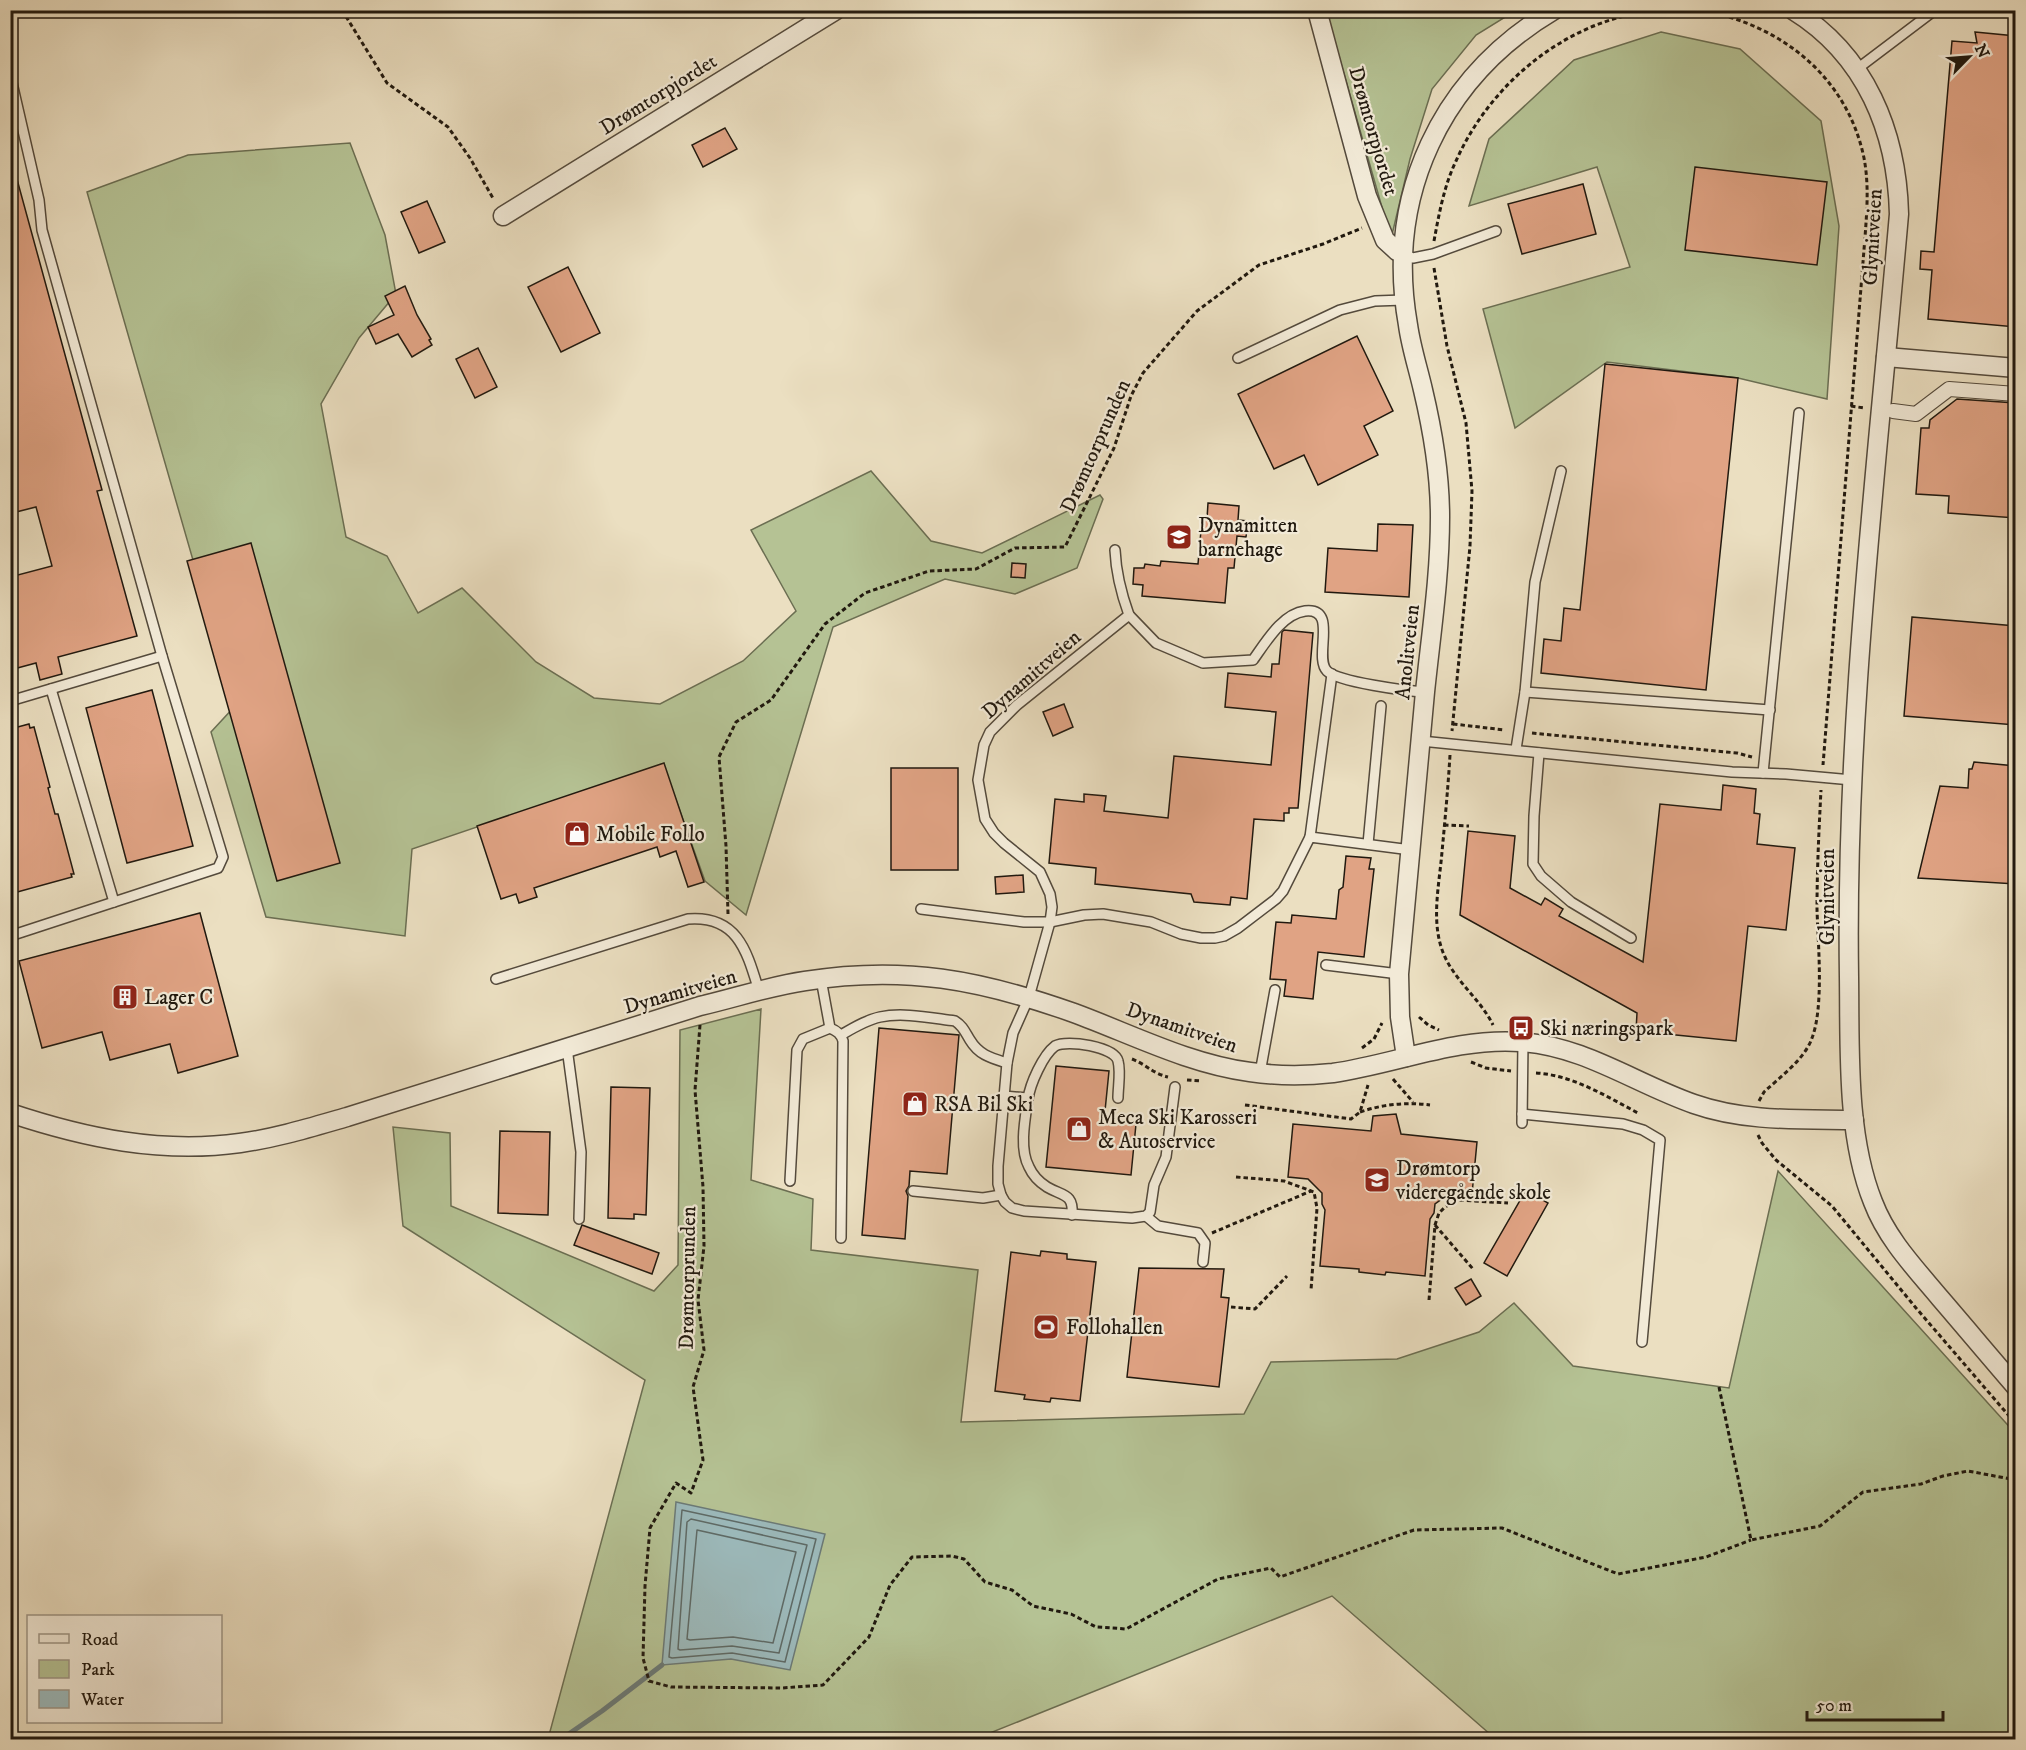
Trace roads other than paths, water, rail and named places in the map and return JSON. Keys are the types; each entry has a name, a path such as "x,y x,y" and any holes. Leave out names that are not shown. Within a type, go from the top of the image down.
{"street":[{"name":"Drømtorpjordet","path":"503,216 836,10"},
{"name":"Drømtorpjordet","path":"1317,10 1367,196 1385,240 1403,254"},
{"path":"1403,254 1409,214 1421,168 1445,115 1465,85 1488,60 1520,32 1554,10"},
{"name":"Glynitveien","path":"1793,10 1825,33 1857,69 1873,96 1887,131 1898,191 1899,214 1869,544 1849,841 1850,1028 1856,1143 1865,1183 1878,1216 1886,1229 1908,1260 2016,1387"},
{"name":"Anolitveien","path":"1403,254 1404,300 1428,410 1440,489 1439,546 1399,974 1400,1017 1406,1057"},
{"path":"1886,357 2016,368"},
{"path":"1893,411 1916,414 1949,390 2016,394"},
{"name":"Dynamitveien","path":"10,1113 81,1135 145,1145 193,1146 239,1143 325,1124 700,1006 820,979 869,974 919,975 976,984 1029,997 1202,1061 1260,1073 1319,1074 1363,1067 1462,1046 1496,1034 1523,1042"},
{"path":"1523,1042 1543,1044 1582,1055 1670,1095 1717,1111 1758,1117 1854,1120"}],"lane":[{"path":"1857,69 1935,10"},
{"path":"10,74 39,200 42,230 162,657 223,857 218,868 10,936"},
{"path":"1403,254 1413,258 1433,254 1496,231"},
{"path":"1238,358 1340,310 1375,301 1404,300"},
{"path":"1763,773 1799,413"},
{"path":"1516,749 1525,692 1535,582 1561,471"},
{"path":"1115,550 1116,570 1129,615 1156,643 1203,663 1253,660 1286,620 1296,613 1314,611 1320,614 1324,623 1323,664 1332,675 1349,680 1425,692"},
{"name":"Dynamittveien","path":"1001,1195 998,1166 1007,1063 1013,1032 1029,997 1050,922 1050,894 1040,872 1004,843 985,819 978,780 984,745 990,732 1017,705 1129,615"},
{"path":"10,701 162,657"},
{"path":"921,909 1024,922 1050,922 1084,915 1103,914 1151,922 1181,934 1201,938 1224,936 1238,928 1283,891 1310,837 1332,675"},
{"path":"51,689 114,902"},
{"path":"1525,692 1770,710"},
{"path":"1368,844 1380,706"},
{"path":"1421,741 1852,780"},
{"path":"1539,753 1533,864 1541,876 1571,902 1631,938"},
{"path":"1310,837 1411,850"},
{"path":"496,979 688,920 711,920 728,928 738,938 744,948 759,991"},
{"path":"1326,965 1399,974"},
{"path":"820,979 830,1028"},
{"path":"1260,1073 1275,990"},
{"path":"841,1035 860,1024 896,1015 955,1021 961,1024 982,1054 1007,1063"},
{"path":"790,1180 796,1050 803,1039 830,1028 841,1035 844,1047 841,1238"},
{"path":"1523,1042 1522,1119 1623,1124 1643,1130 1659,1140 1642,1342"},
{"path":"1071,1215 1072,1206 1065,1194 1037,1180 1028,1165 1024,1144 1028,1098 1032,1082 1055,1047 1064,1043 1076,1043 1115,1055 1118,1061 1119,1098"},
{"path":"567,1048 581,1152 579,1219"},
{"path":"913,1191 983,1198 1001,1195 1012,1208 1041,1213 1132,1218 1146,1216 1150,1212 1154,1185 1166,1156 1175,1083"},
{"path":"1004,1096 1028,1098"},
{"path":"1146,1216 1158,1226 1193,1231 1202,1237 1205,1243 1203,1262"}],"water":[{"path":"676,1502 825,1534 790,1670 731,1659 662,1665"}],"waterway":[{"path":"560,1740 662,1665"}],"place":[{"name":"Dynamitten barnehage","path":"1179,537"},
{"name":"Mobile Follo","path":"577,834"},
{"name":"Lager C","path":"125,997"},
{"name":"Ski næringspark","path":"1521,1028"},
{"name":"RSA Bil Ski","path":"915,1104"},
{"name":"Meca Ski Karosseri & Autoservice","path":"1079,1129"},
{"name":"Drømtorp videregående skole","path":"1377,1180"},
{"name":"Follohallen","path":"1046,1327"}]}
